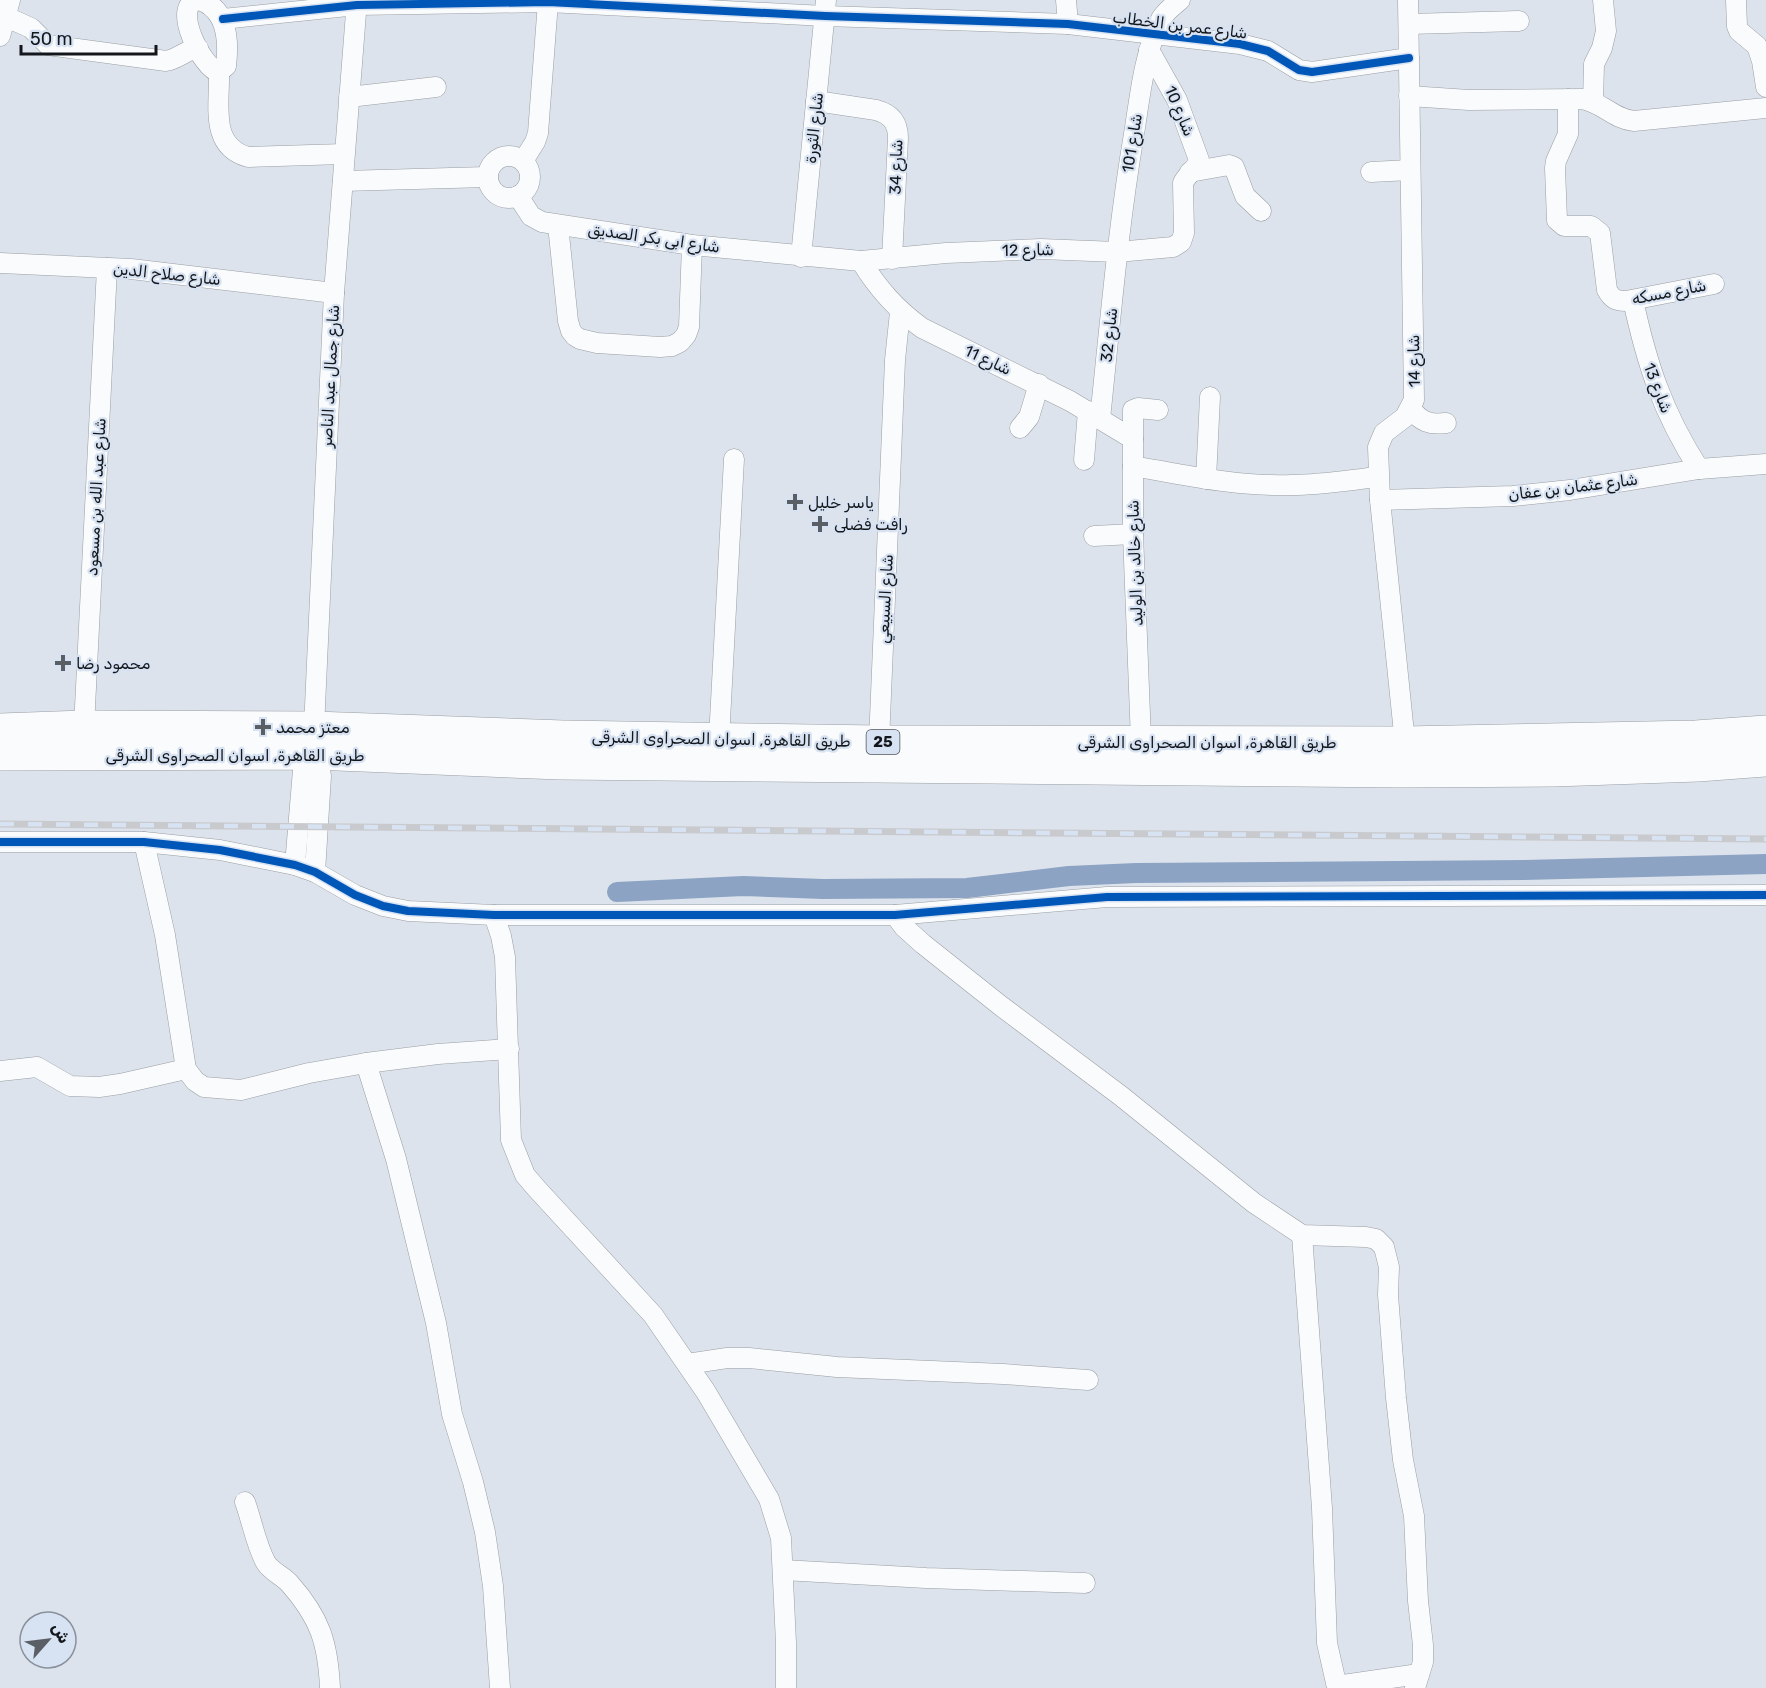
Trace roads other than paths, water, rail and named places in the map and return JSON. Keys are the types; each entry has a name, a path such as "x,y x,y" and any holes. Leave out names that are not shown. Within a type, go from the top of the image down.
{"highway":[{"name":"طريق القاهرة, اسوان الصحراوى الشرقى","path":"0,730 84,727 314,741 560,763 1402,771 1554,770 1766,760"},
{"name":"طريق القاهرة, اسوان الصحراوى الشرقى","path":"0,754 314,741 562,737 879,742 1405,743 1696,737 1766,732"}],"street":[{"path":"1066,0 1068,24"},
{"name":"شارع 101","path":"1117,252 1130,158 1152,43 1162,16 1180,0"},
{"name":"شارع 14","path":"1405,743 1380,500 1378,447 1384,433 1405,417 1411,409 1415,390 1408,0"},
{"path":"1593,102 1594,64 1602,48 1606,31 1603,0"},
{"path":"1736,0 1737,26 1739,31 1757,46 1766,87"},
{"path":"189,2 204,2 223,19 226,29 227,62 219,72 211,69 198,48 186,12 189,2"},
{"path":"523,160 538,133 548,2"},
{"name":"شارع عمر بن الخطاب","path":"223,19 357,3 602,2 826,8 1068,24 1152,43 1240,44 1268,51 1299,70 1312,72 1409,58"},
{"name":"شارع جمال عبد الناصر","path":"315,872 321,776 314,741 334,293 357,3"},
{"path":"0,36 7,8 48,45 166,61 198,48"},
{"name":"شارع الثورة","path":"801,256 826,8"},
{"path":"1409,24 1519,21"},
{"name":"شارع 10","path":"1152,43 1177,100 1199,160 1190,172"},
{"path":"219,72 220,129 223,140 238,154 248,157 344,154"},
{"path":"349,97 436,87"},
{"path":"1408,96 1469,100 1582,99 1593,102 1618,117 1634,121 1766,108"},
{"name":"شارع مسكه","path":"1568,99 1568,134 1555,168 1557,220 1563,226 1585,225 1596,229 1602,239 1607,290 1611,297 1618,301 1633,300 1714,284"},
{"name":"شارع 34","path":"816,101 884,112 895,123 898,138 892,259"},
{"path":"510,155 523,160 530,180 524,192 518,196 504,198 497,195 487,177 488,170 496,159 510,155"},
{"path":"1190,172 1229,165 1234,167 1245,196 1261,211"},
{"path":"1371,172 1410,170"},
{"name":"شارع 12","path":"801,256 861,261 946,253 1041,249 1117,252 1173,247 1181,242 1184,233 1183,183 1190,172"},
{"path":"343,181 487,177"},
{"name":"شارع ابى بكر الصديق","path":"518,196 523,207 531,216 542,222 692,244 801,256"},
{"path":"558,225 571,331 580,339 597,343 660,347 672,346 680,342 689,327 692,244"},
{"name":"شارع 32","path":"1084,460 1094,415 1117,252"},
{"name":"شارع 11","path":"861,261 879,289 900,312 922,328 1038,384 1133,439"},
{"name":"شارع صلاح الدين","path":"0,263 107,268 334,293"},
{"name":"شارع عبد الله بن مسعود","path":"84,727 107,268"},
{"name":"شارع 13","path":"1633,300 1660,399 1685,447 1700,469"},
{"name":"شارع السبيعي","path":"879,742 895,360 900,312"},
{"path":"1020,428 1029,417 1038,384"},
{"path":"1206,479 1210,397"},
{"name":"شارع خالد بن الوليد","path":"1141,741 1133,534 1133,410 1135,408 1158,410"},
{"path":"1411,409 1426,423 1446,423"},
{"path":"719,739 734,459"},
{"name":"شارع عثمان بن عفان","path":"1380,500 1480,497 1559,491 1700,469 1766,464"},
{"path":"1133,466 1206,479 1292,485 1378,477"},
{"path":"1094,536 1133,534"},
{"name":"شارع جمال عبد الناصر","path":"295,865 303,770 314,741"},
{"path":"0,842 144,842 220,850 295,865 315,872 355,895 382,906 408,911 494,915 896,915 1107,897 1766,895"},
{"path":"144,842 165,935 186,1069 195,1081 204,1087 241,1090 309,1073 366,1063 438,1054 509,1050"},
{"path":"494,915 505,957 511,1140 525,1175 653,1315 706,1392 769,1499 781,1538 786,1688"},
{"path":"896,915 904,927 923,944 1121,1096 1254,1203 1302,1235 1366,1237 1376,1239 1386,1251 1389,1267 1388,1295 1397,1409 1403,1460 1414,1516 1418,1601 1424,1645 1423,1662 1417,1681 1342,1685 1336,1683 1333,1675 1326,1642 1322,1508 1302,1235"},
{"path":"366,1063 396,1159 436,1323 452,1414 473,1482 485,1532 493,1586 500,1688"},
{"path":"0,1071 37,1067 70,1086 99,1087 186,1069"},
{"path":"687,1364 726,1358 749,1358 837,1367 1088,1380"},
{"path":"245,1502 266,1562 309,1606 321,1629 328,1657 330,1688"},
{"path":"783,1570 1085,1583"}],"waterway":[{"path":"617,892 743,886 823,889 967,888 1069,876 1136,873 1524,870 1766,864"}],"railway":[{"path":"0,824 1766,839"}],"place":[{"name":"ياسر خليل","path":"795,502"},
{"name":"رافت فضلى","path":"820,524"},
{"name":"محمود رضا","path":"63,663"},
{"name":"معتز محمد","path":"263,727"}]}
